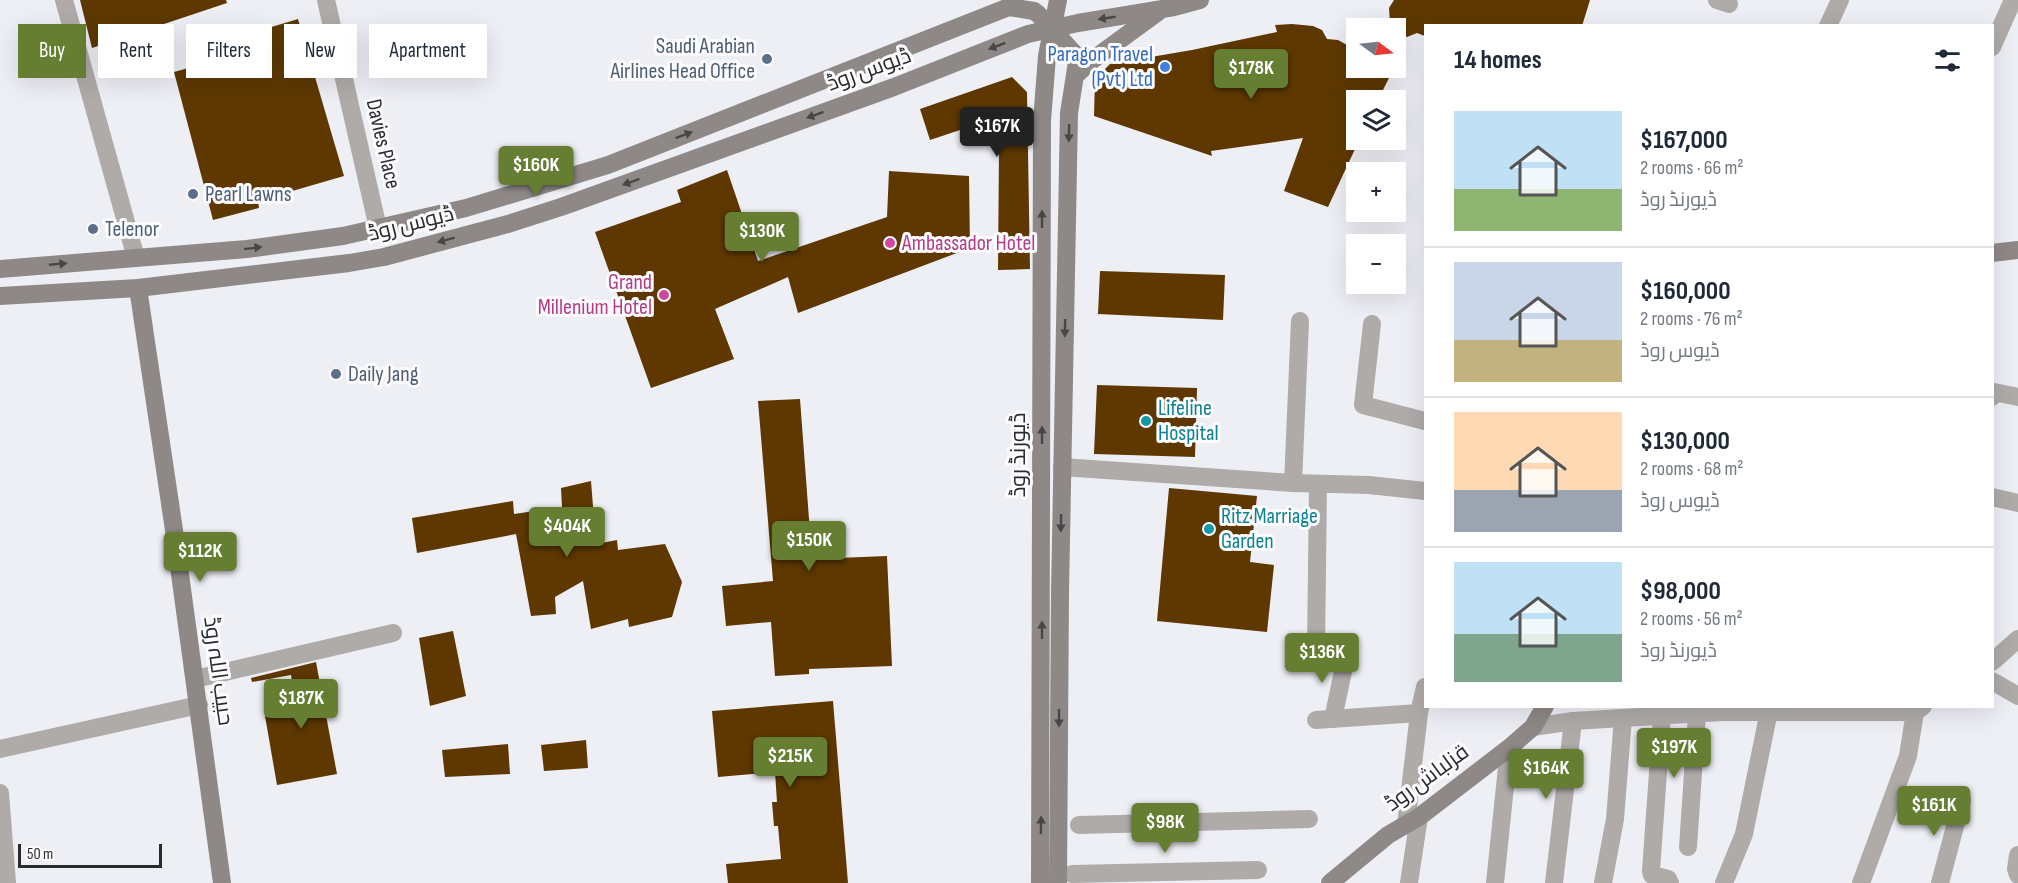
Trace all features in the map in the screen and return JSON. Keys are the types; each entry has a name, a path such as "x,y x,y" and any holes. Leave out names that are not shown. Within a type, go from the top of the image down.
{"main road":[{"name":"ڈیورنڈ روڈ","path":"1040,883 1042,121 1047,56 1058,0"},
{"name":"ڈیوس روڈ","path":"0,296 138,288 384,257 528,218 894,87 1028,34 1154,4 1200,0"},
{"name":"ڈیوس روڈ","path":"0,269 247,249 344,236 466,208 608,165 1012,3 1034,11 1053,28"},
{"path":"1076,75 1154,4"},
{"name":"ڈیورنڈ روڈ","path":"1053,28 1074,53 1077,62 1069,113 1062,467 1065,879"},
{"path":"1994,253 2018,250"},
{"name":"حبیب اللہ روڈ","path":"138,288 199,705 222,883"},
{"name":"قزلباش روڈ","path":"1330,883 1388,835 1412,821 1509,748 1533,727 1544,708"}],"street":[{"path":"64,0 136,258"},
{"name":"Davies Place","path":"326,0 378,228"},
{"path":"1829,24 1840,0"},
{"path":"1994,43 2013,0"},
{"path":"1293,483 1300,321"},
{"path":"1372,324 1363,405 1424,421"},
{"path":"1994,392 2018,397"},
{"path":"1062,467 1293,483 1369,485 1424,491"},
{"path":"1316,652 1318,484"},
{"path":"1994,497 2018,503"},
{"path":"195,680 393,633"},
{"path":"1994,660 2018,639"},
{"path":"1346,657 1324,720 1419,712"},
{"path":"1994,682 2018,696"},
{"path":"1409,883 1419,712 1424,691"},
{"path":"0,749 199,705"},
{"path":"1533,727 1573,721 1769,709 1919,709 1908,756 1862,883"},
{"path":"1724,883 1744,834 1769,709"},
{"path":"1688,847 1697,714"},
{"path":"1662,716 1651,872 1652,875 1668,879 1670,883"},
{"path":"1603,883 1615,819 1623,718"},
{"path":"1554,883 1573,721"},
{"path":"1496,883 1509,748"},
{"path":"0,793 7,883"},
{"path":"1940,883 1962,800"},
{"path":"1079,825 1309,819"},
{"path":"2018,855 2016,869 2018,875"},
{"path":"1065,879 1258,870"}],"building":[{"path":"80,0 226,0 227,3 164,24 98,24 98,46 92,48"},
{"path":"1394,0 1590,0 1583,24 1424,24 1424,36 1417,33 1407,37 1406,18 1390,18 1389,8"},
{"path":"298,19 299,24 284,24 284,78 315,78 344,176 258,201 259,208 213,220 174,72 186,69 186,78 272,78 272,27"},
{"path":"1275,25 1313,26 1322,30 1327,39 1338,40 1346,44 1346,78 1389,78 1383,90 1346,90 1346,150 1355,150 1349,162 1346,162 1346,168 1328,207 1284,191 1303,138 1211,151 1212,156 1094,116 1095,79 1110,64 1277,32"},
{"path":"1012,77 1027,92 1030,269 998,270 999,148 1023,109 930,140 920,109"},
{"path":"727,170 758,261 887,217 889,171 969,176 970,248 798,313 788,277 715,309 734,359 651,388 595,232 681,202 677,190"},
{"path":"1100,271 1225,275 1223,320 1098,314"},
{"name":"Lifeline Hospital","path":"1097,385 1197,388 1195,457 1094,454"},
{"path":"800,399 812,559 887,556 892,666 809,669 809,674 775,676 771,622 726,626 722,586 773,581 758,401"},
{"path":"591,481 596,544 617,540 618,550 665,544 682,582 672,617 629,627 628,619 591,629 583,581 555,597 556,614 531,616 516,534 417,553 412,518 513,501 514,514 562,507 561,488"},
{"name":"Ritz Marriage Garden","path":"1169,488 1257,496 1250,562 1274,565 1267,632 1157,621"},
{"path":"453,631 466,696 430,706 419,638"},
{"path":"316,662 337,774 277,785 265,716 296,708 291,675 252,682 251,678"},
{"path":"833,701 848,883 728,883 726,864 781,859 778,826 774,826 772,802 777,802 775,772 718,777 712,711"},
{"path":"586,740 588,768 544,771 541,745"},
{"path":"508,744 510,774 445,777 442,750"}],"place":[{"name":"Saudi Arabian Airlines Head Office","path":"767,59"},
{"name":"Paragon Travel (Pvt) Ltd","path":"1165,67"},
{"name":"Pearl Lawns","path":"193,194"},
{"name":"Telenor","path":"93,229"},
{"name":"Ambassador Hotel","path":"890,243"},
{"name":"Grand Millenium Hotel","path":"664,295"},
{"name":"Daily Jang","path":"336,374"},
{"name":"Lifeline Hospital","path":"1146,421"},
{"name":"Ritz Marriage Garden","path":"1209,529"}]}
